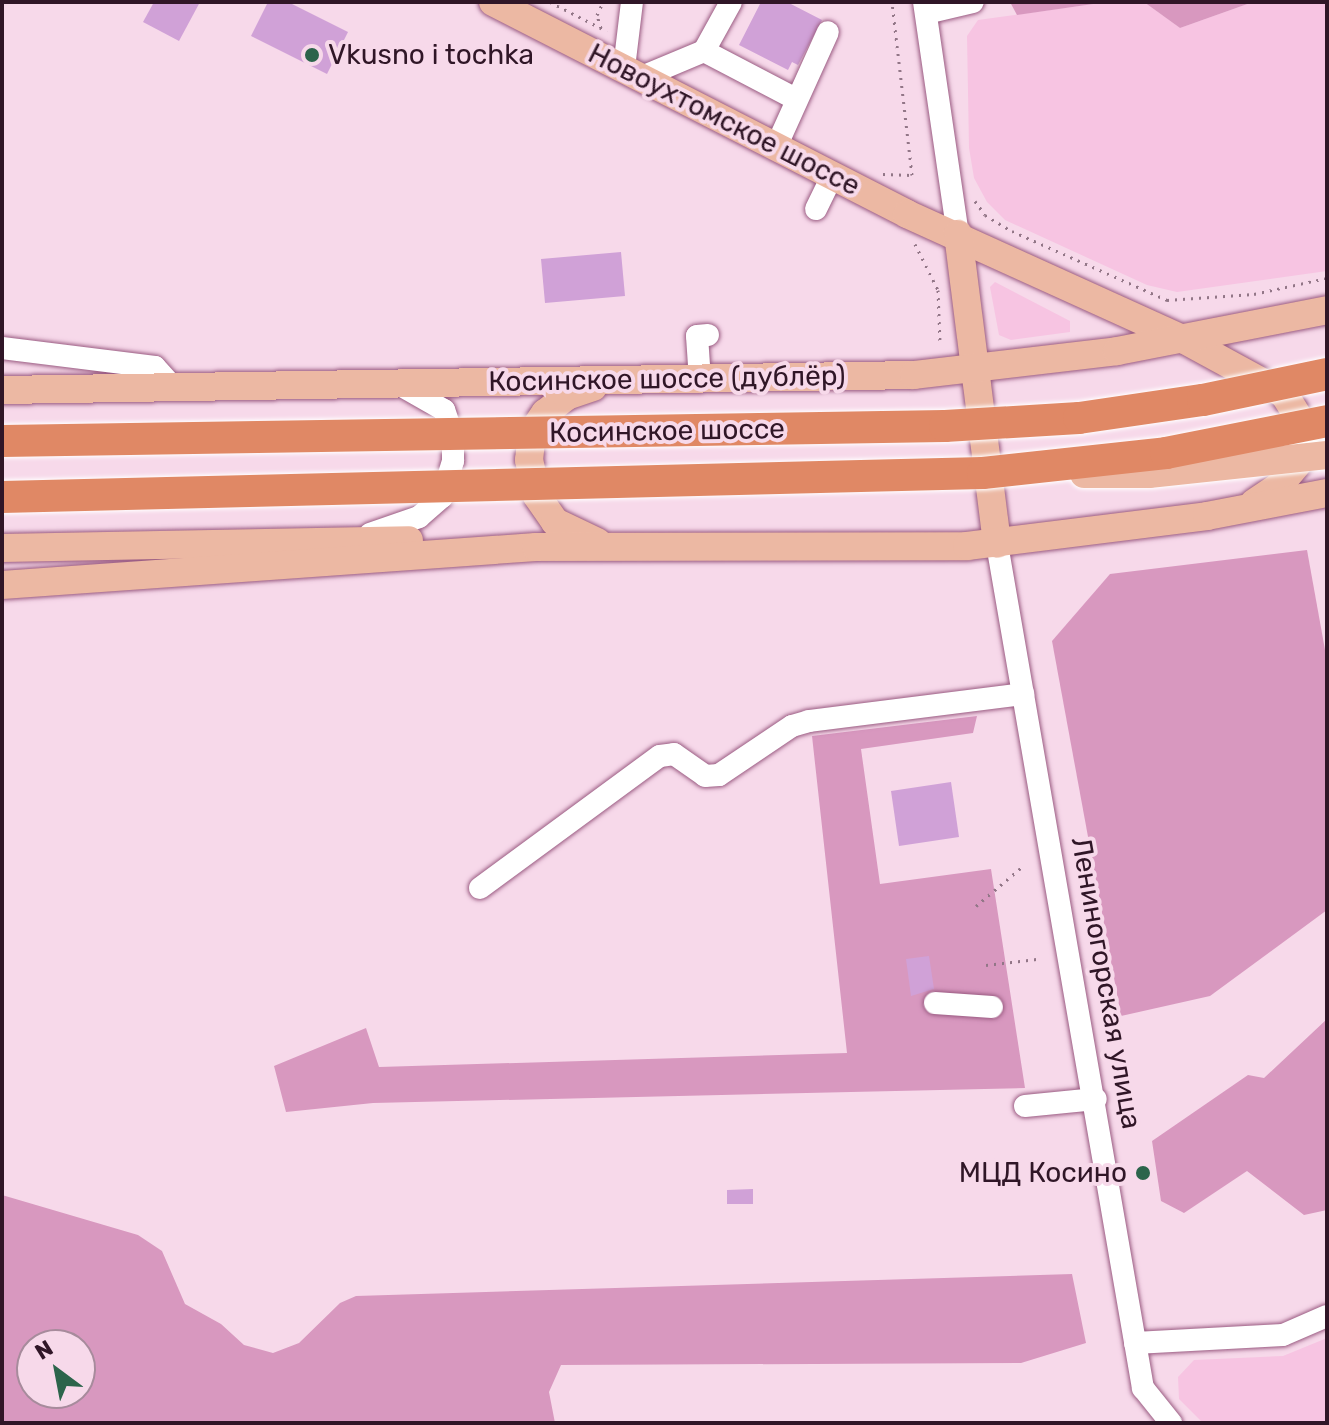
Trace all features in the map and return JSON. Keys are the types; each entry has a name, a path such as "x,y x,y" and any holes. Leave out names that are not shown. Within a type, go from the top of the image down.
{"highway":[{"name":"Косинское шоссе","path":"2,441 945,426 1079,418 1203,400 1327,374"},
{"name":"Косинское шоссе","path":"2,497 983,473 1166,453 1327,421"}],"main road":[{"name":"Новоухтомское шоссе","path":"493,2 631,63 832,176 1183,339 1284,394 1305,427 1304,456 1279,486 1243,510"},
{"path":"958,234 978,370 997,544"},
{"name":"Косинское шоссе (дублёр)","path":"2,390 171,385 613,382 978,370 1183,339 1327,310"},
{"path":"609,546 555,522 537,496 529,460 532,432 545,413 567,396 613,382"},
{"path":"983,473 1149,474 1327,455"},
{"path":"2,585 536,547 997,544 1243,510 1327,493"},
{"path":"2,548 353,538 536,547"}],"street":[{"path":"632,2 631,63 704,51 794,98"},
{"path":"704,51 731,2"},
{"path":"958,234 925,7 973,2"},
{"path":"776,147 794,98 828,32"},
{"path":"816,209 832,176"},
{"path":"700,380 697,336 708,335"},
{"path":"2,348 155,367 171,385"},
{"path":"353,538 419,517 442,497 453,461 453,437 444,410 421,393 391,383"},
{"name":"Лениногорская улица","path":"997,544 1096,1099 1135,1343 1134,1389 1171,1423"},
{"path":"480,888 660,756 674,754 705,776 719,775 792,726 809,721 1023,694"},
{"path":"935,1003 992,1007"},
{"path":"1025,1106 1096,1099"},
{"path":"1135,1343 1283,1335 1327,1316"}],"path":[{"path":"550,2 601,28 631,63"},
{"path":"601,28 597,15 603,2"},
{"path":"892,2 912,175"},
{"path":"972,198 985,215 1012,231 1167,300 1254,294 1327,278"},
{"path":"910,238 938,290 940,341"},
{"path":"976,906 1023,866"},
{"path":"986,965 1037,959"}],"shaded area":[{"path":"1010,2 1107,2 1017,15"},
{"path":"1107,2 1144,2 1180,28 1253,2 1327,2 1327,271 1177,292 1147,285 1005,220 987,202 974,178 969,148 967,36 978,20"},
{"path":"1144,2 1253,2 1180,28"},
{"path":"995,282 1070,321 1070,332 1011,340 999,335 990,287"},
{"path":"1307,550 1327,661 1327,910 1210,996 1121,1016 1052,641 1110,574"},
{"path":"977,716 973,733 861,749 880,884 991,869 1025,1088 373,1103 286,1112 274,1066 366,1028 379,1067 847,1053 812,736"},
{"path":"1327,1019 1327,1210 1304,1215 1247,1171 1184,1213 1161,1201 1152,1141 1248,1075 1264,1078"},
{"path":"2,1195 138,1235 162,1251 185,1304 221,1324 244,1345 273,1353 299,1343 340,1303 356,1296 1072,1274 1086,1343 1021,1363 561,1365 549,1392 555,1423 2,1423"},
{"path":"1327,1338 1327,1423 1203,1423 1179,1399 1178,1377 1194,1360 1283,1356"}],"building":[{"path":"154,2 200,2 179,41 143,22"},
{"name":"Vkusno i tochka","path":"268,2 288,2 348,32 327,74 251,36"},
{"path":"761,2 787,2 822,20 798,65 792,62 788,70 739,45"},
{"path":"621,252 625,296 545,303 541,259"},
{"path":"951,782 959,837 899,846 891,791"},
{"path":"929,956 934,989 911,996 906,959"},
{"path":"753,1189 753,1204 727,1204 727,1190"}],"place":[{"name":"Vkusno i tochka","path":"312,55"},
{"name":"МЦД Косино","path":"1143,1173"}]}
